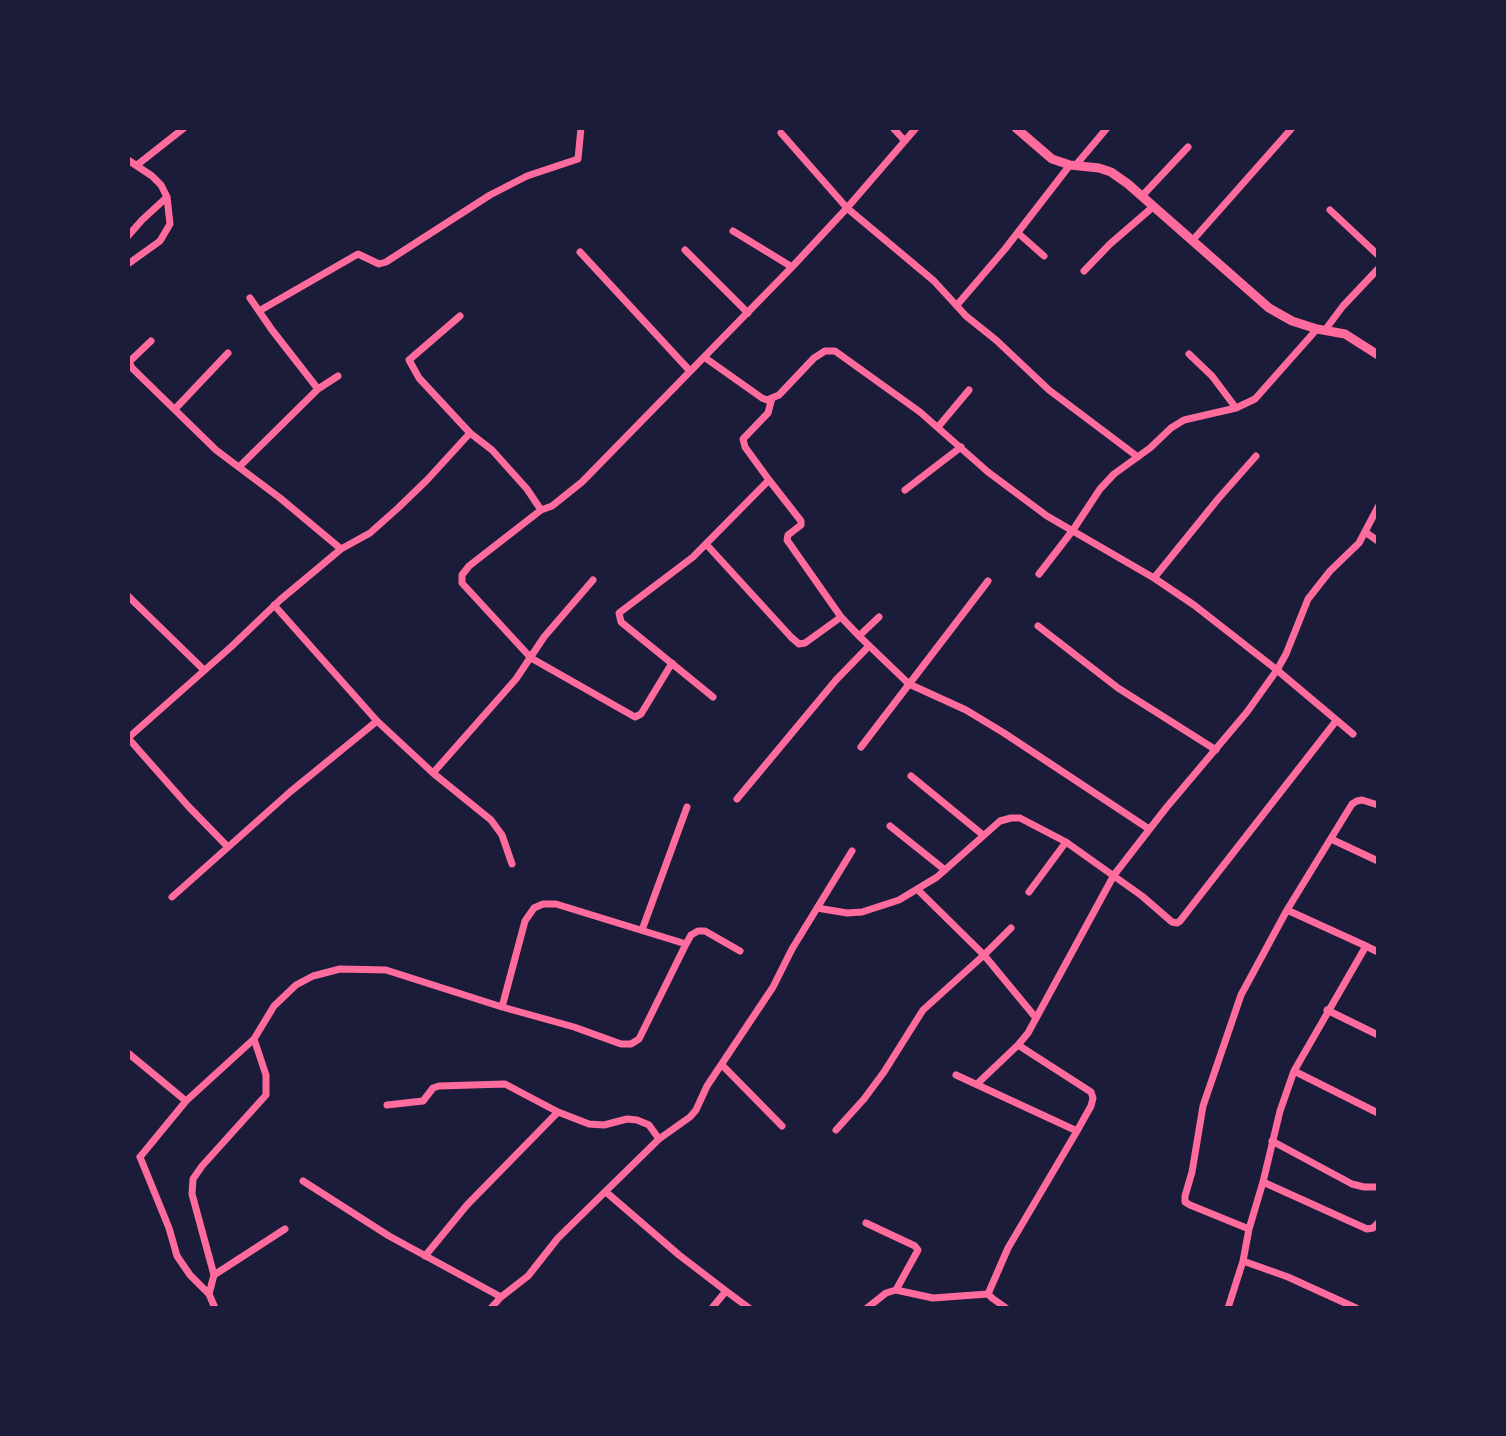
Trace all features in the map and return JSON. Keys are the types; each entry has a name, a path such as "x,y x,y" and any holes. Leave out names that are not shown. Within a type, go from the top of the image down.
{"street":[{"path":"137,165 184,128"},
{"path":"259,311 358,254 379,264 386,262 490,195 527,176 578,159 581,128"},
{"path":"893,128 905,141"},
{"path":"672,663 641,714 635,717 531,658 462,583 462,575 469,566 541,510 552,506 582,482 792,267 916,128"},
{"path":"1016,128 1052,159 1111,172 1269,308 1292,321 1345,334 1378,355"},
{"path":"957,305 1107,128"},
{"path":"1192,241 1292,128"},
{"path":"781,133 847,208 934,281 966,316 1049,390 1138,457"},
{"path":"1142,196 1188,147"},
{"path":"128,160 161,185 167,197 170,224 160,241 128,264"},
{"path":"128,236 167,197"},
{"path":"1084,271 1154,206"},
{"path":"1330,210 1378,255"},
{"path":"733,231 792,267"},
{"path":"1018,233 1044,256"},
{"path":"685,250 748,313"},
{"path":"580,252 690,371"},
{"path":"1039,574 1114,474 1184,420 1236,408 1255,399 1378,269"},
{"path":"250,298 318,389"},
{"path":"460,316 409,360 419,378 470,433 492,450 527,489 541,510"},
{"path":"151,341 129,365 216,450 341,549"},
{"path":"704,357 762,398 772,398 779,395 814,358 825,351 835,351 920,412 988,472 1047,516 1194,605 1353,734"},
{"path":"175,409 228,353"},
{"path":"1189,354 1212,376 1236,408"},
{"path":"239,467 318,389 338,376"},
{"path":"938,427 969,390"},
{"path":"772,398 768,413 743,439 745,447 801,521 787,540 841,617 868,647 909,684 966,710 1149,829"},
{"path":"227,846 128,738 274,605 341,549 370,533 427,480 470,433"},
{"path":"905,490 961,447"},
{"path":"1154,578 1256,456"},
{"path":"713,697 621,622 619,613 693,557 769,480"},
{"path":"977,1084 1018,1045 1114,875 1247,712 1286,654 1308,599 1330,571 1352,551 1378,507"},
{"path":"1365,532 1378,541"},
{"path":"706,544 799,644 805,643 841,617"},
{"path":"433,773 516,679 544,637 593,580"},
{"path":"861,747 988,581"},
{"path":"128,596 204,670"},
{"path":"274,605 377,721 433,773 491,820 502,835 512,864"},
{"path":"859,636 879,617"},
{"path":"1038,626 1118,688 1216,750"},
{"path":"737,799 836,680 868,647"},
{"path":"172,897 227,846 377,721"},
{"path":"817,908 862,912 899,900 945,870 1000,821 1020,818 1066,842 1114,875 1172,922 1180,921 1336,721"},
{"path":"911,776 983,835"},
{"path":"1249,1229 1185,1202 1203,1106 1241,995 1287,910 1352,804 1369,801 1378,805"},
{"path":"642,930 687,807"},
{"path":"890,826 945,870"},
{"path":"1331,839 1378,861"},
{"path":"1029,892 1066,842"},
{"path":"491,1308 528,1276 558,1238 659,1139 696,1110 707,1086 773,987 792,949 852,851"},
{"path":"918,890 984,955 1036,1018"},
{"path":"502,1007 525,921 534,908 543,904 556,904 686,944"},
{"path":"1287,910 1378,952"},
{"path":"836,1130 884,1072 923,1010 1011,928"},
{"path":"128,1158 140,1157 186,1101 254,1039 274,1006 296,985 313,976 340,969 386,970 621,1044 631,1044 639,1039 691,935 705,931 740,951"},
{"path":"1228,1308 1243,1261 1272,1141 1294,1071 1366,946"},
{"path":"1327,1010 1378,1035"},
{"path":"209,1294 214,1275 192,1194 193,1179 266,1095 266,1075 254,1039"},
{"path":"988,1294 1008,1248 1093,1098 1091,1092 1018,1045"},
{"path":"128,1053 186,1101"},
{"path":"722,1065 782,1126"},
{"path":"1294,1071 1378,1113"},
{"path":"956,1075 1077,1131"},
{"path":"387,1105 423,1101 433,1088 439,1086 505,1084 558,1112 589,1124 637,1120 649,1125 659,1139"},
{"path":"425,1256 467,1205 558,1112"},
{"path":"1272,1141 1352,1184 1378,1187"},
{"path":"140,1157 177,1256 209,1294 215,1308"},
{"path":"303,1181 389,1236 501,1297"},
{"path":"1263,1182 1367,1229 1378,1223"},
{"path":"606,1192 679,1255 749,1308"},
{"path":"866,1223 918,1250 896,1290"},
{"path":"214,1275 285,1229"},
{"path":"1243,1261 1288,1277 1356,1308"},
{"path":"867,1308 886,1293 896,1290 933,1298 988,1294 1004,1307"},
{"path":"712,1308 726,1291"}]}
